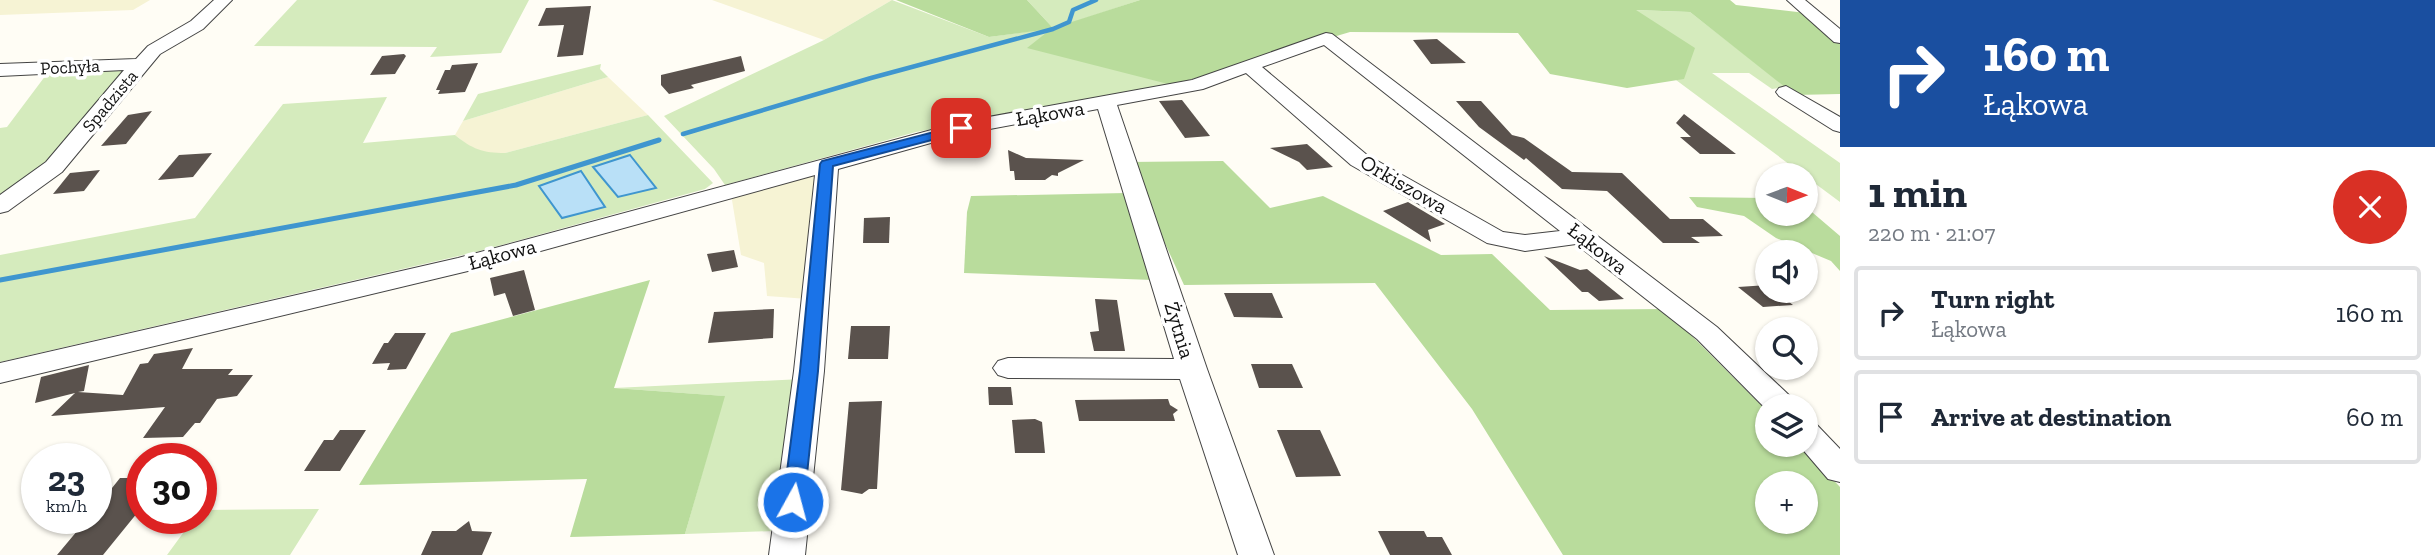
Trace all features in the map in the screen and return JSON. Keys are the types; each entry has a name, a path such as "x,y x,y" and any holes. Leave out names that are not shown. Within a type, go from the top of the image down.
{"street":[{"name":"Spadzista","path":"0,206 54,167 154,50 197,25 224,0"},
{"path":"1795,0 1840,38"},
{"name":"Łąkowa","path":"0,373 463,265 961,128 1196,85 1326,38 1707,333 1769,394"},
{"name":"Pochyła","path":"0,70 141,64"},
{"name":"Orkiszowa","path":"1250,67 1359,160 1496,238 1525,243 1582,236"},
{"path":"1786,92 1840,126"},
{"name":"Żytnia","path":"1107,103 1192,369 1256,555"},
{"path":"787,555 809,371 827,164"},
{"path":"1008,368 1192,369"},
{"path":"1818,446 1840,470"}],"shaded area":[{"path":"0,0 150,0 133,10 0,15"},
{"path":"712,0 892,0 824,40"},
{"path":"608,77 648,115 505,153 483,153 455,135 463,121"},
{"path":"817,171 808,299 767,296 764,263 741,255 731,194"}],"green space":[{"path":"297,0 529,0 501,53 430,57 437,47 254,46"},
{"path":"892,0 989,37 1053,28 1027,0 1140,0 1053,29 1172,85 916,132 725,185 714,169 664,116 824,40"},
{"path":"896,0 1027,0 1053,28 1140,0 1730,0 1736,5 1823,15 1840,31 1840,94 1795,95 1690,12 1636,10 1695,48 1684,79 1627,88 1550,74 1518,33 1350,32 1172,85 1027,48 1051,29 989,37"},
{"path":"1634,10 1690,12 1786,87 1772,89 1749,73 1712,73 1840,163 1840,202 1818,186 1818,163 1788,163 1676,80 1684,78"},
{"path":"601,64 600,69 608,77 463,121 478,94"},
{"path":"131,67 47,164 0,199 0,128 7,127 49,71"},
{"path":"387,97 363,143 455,135 478,149 505,153 648,115 713,183 705,189 476,252 0,362 0,255 195,218 283,104"},
{"path":"1223,161 1270,208 1323,196 1441,255 1492,254 1550,310 1665,309 1755,399 1755,457 1811,457 1840,487 1840,555 1563,555 1472,409 1375,283 1184,285 1128,162"},
{"path":"1126,193 1153,280 964,273 967,212 971,196"},
{"path":"1689,197 1755,198 1755,224 1744,216 1697,207"},
{"path":"1818,217 1840,236 1840,271 1831,261 1818,256 1818,240 1776,238 1759,226 1818,226"},
{"path":"650,280 614,388 725,396 685,534 570,537 587,479 359,485 451,333"},
{"path":"802,379 774,531 685,534 724,396 614,388"},
{"path":"319,509 290,555 167,555 182,534 217,534 217,510"}],"water":[{"path":"630,155 656,188 618,197 593,167"},
{"path":"581,171 605,207 562,218 539,186"}],"building":[{"path":"591,6 583,55 557,57 564,25 538,26 546,8"},
{"path":"1437,39 1466,63 1431,64 1413,40"},
{"path":"382,56 406,56 395,74 370,75"},
{"path":"741,56 745,71 691,85 694,88 669,94 661,85 661,75"},
{"path":"478,63 465,92 438,94 440,90 436,90 445,70 450,70 452,65"},
{"path":"1182,100 1210,136 1185,138 1159,101"},
{"path":"1456,101 1481,101 1512,135 1524,138 1572,172 1622,173 1670,219 1703,219 1723,236 1691,237 1700,243 1663,243 1607,191 1562,189 1526,158 1524,160 1479,127"},
{"path":"152,111 126,144 101,146 128,115"},
{"path":"1684,114 1736,154 1700,154 1680,137 1691,137 1676,123"},
{"path":"1307,144 1333,167 1307,170 1299,162 1270,148"},
{"path":"1008,150 1026,158 1084,160 1058,173 1058,176 1052,175 1045,180 1015,180 1014,171 1010,171"},
{"path":"212,153 193,177 158,180 179,155"},
{"path":"100,170 84,191 53,194 70,173"},
{"path":"1408,202 1445,224 1428,230 1431,242 1383,211"},
{"path":"890,217 889,243 863,243 864,218"},
{"path":"734,250 738,267 712,272 707,254"},
{"path":"1544,256 1580,270 1587,269 1624,299 1599,301 1588,292 1582,292"},
{"path":"524,270 535,310 513,316 505,293 494,296 490,278"},
{"path":"1755,286 1755,301 1738,287"},
{"path":"1224,293 1272,293 1283,318 1234,317"},
{"path":"1095,299 1117,300 1125,351 1094,351 1090,332 1099,331"},
{"path":"1758,303 1793,305 1763,307"},
{"path":"774,309 773,338 708,343 714,312"},
{"path":"851,326 890,326 888,359 848,359"},
{"path":"395,333 426,333 406,369 387,370 390,363 372,364 384,343 388,343"},
{"path":"193,348 182,369 233,369 228,375 253,375 237,396 217,399 200,423 195,423 183,437 143,438 165,407 51,416 75,393 35,403 41,377 89,365 84,391 78,392 123,395 140,364 148,363 154,354"},
{"path":"1251,364 1292,364 1303,388 1259,388"},
{"path":"988,387 1011,387 1013,405 989,405"},
{"path":"1168,399 1170,405 1178,410 1173,414 1175,421 1079,421 1075,400"},
{"path":"882,401 877,489 869,489 862,494 841,490 849,402"},
{"path":"1035,419 1042,422 1045,453 1015,453 1012,420"},
{"path":"340,430 366,430 340,471 304,471 324,440 333,440"},
{"path":"1277,430 1320,430 1341,476 1296,477"},
{"path":"120,478 126,478 126,527 103,555 57,555 75,534 112,534 112,488"},
{"path":"469,521 472,531 492,532 482,555 421,555 432,531 456,531"},
{"path":"1378,531 1424,531 1427,537 1442,537 1452,555 1390,555"}],"waterway":[{"path":"683,134 871,78 1053,29 1069,22 1073,10 1096,0"},
{"path":"0,280 516,185 659,140"}],"route":[{"path":"793,502 809,371 827,164 961,128"}]}
